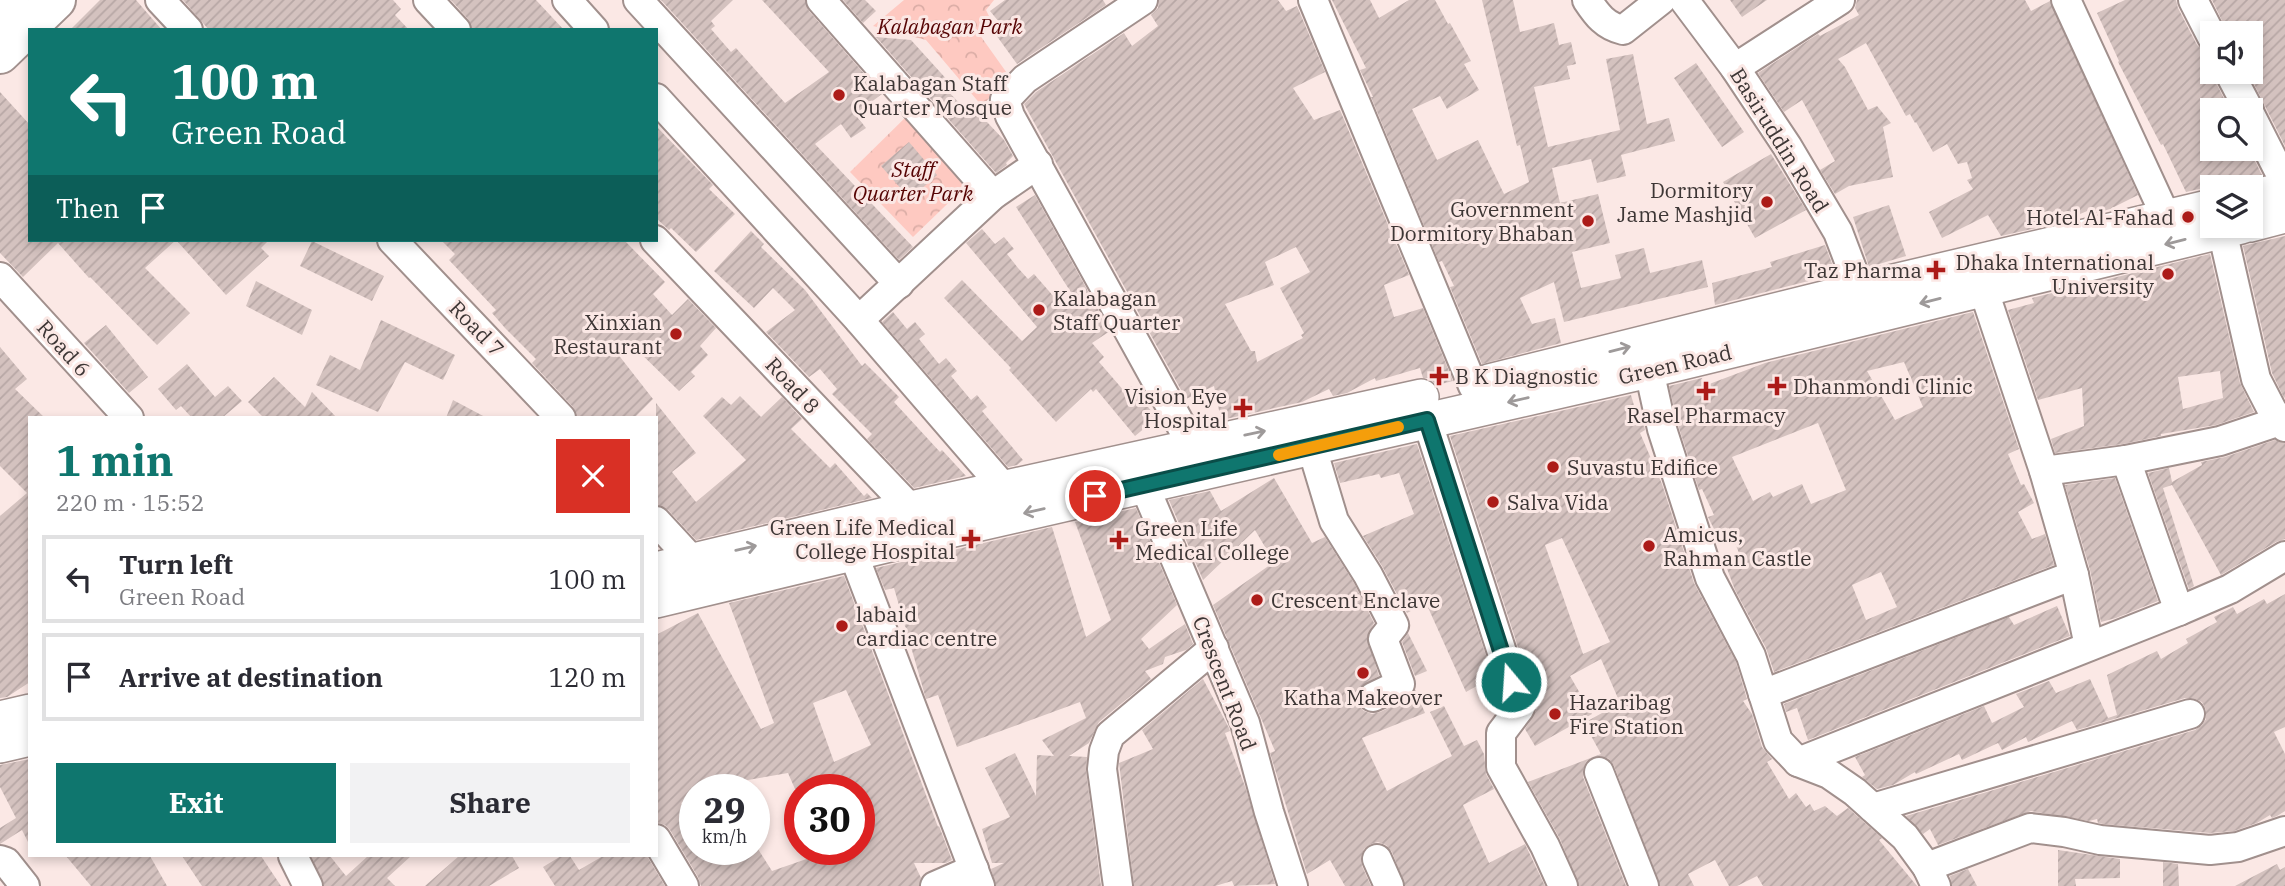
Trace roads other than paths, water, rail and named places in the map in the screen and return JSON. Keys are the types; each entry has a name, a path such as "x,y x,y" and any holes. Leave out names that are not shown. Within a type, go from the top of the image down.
{"highway":[{"path":"0,10 10,0"},
{"path":"0,54 56,0"}],"main road":[{"path":"2263,195 2285,190"},
{"name":"Green Road","path":"2263,218 2285,215"},
{"name":"Green Road","path":"658,570 701,574 853,553 917,523 1005,489 1474,386 2166,217 2200,220"},
{"name":"Green Road","path":"658,599 701,574 917,523 1144,485 1312,448 1649,370 1983,288 2200,230"},
{"path":"0,719 28,712"},
{"path":"0,745 28,738"}],"street":[{"path":"160,0 186,28"},
{"path":"428,0 454,28"},
{"path":"567,0 592,28"},
{"path":"638,0 899,284"},
{"path":"821,0 993,195"},
{"path":"1143,0 1025,79 1005,100 1010,116 1193,446"},
{"path":"1313,0 1474,386"},
{"path":"1587,0 1597,15 1611,27 1623,30 1661,0"},
{"name":"Basiruddin Road","path":"1684,0 1735,68 1787,146 1838,232 1860,290"},
{"path":"1735,68 1840,0"},
{"path":"2066,0 2166,217"},
{"path":"2203,4 2208,21"},
{"path":"658,100 859,320 1005,489"},
{"path":"2263,138 2285,183"},
{"path":"859,320 993,195 1038,164"},
{"path":"2045,471 2126,460 2220,441 2282,424 2256,379 2234,238"},
{"name":"Road 7","path":"394,242 559,416"},
{"name":"Road 8","path":"657,242 917,523"},
{"name":"Road 6","path":"0,277 126,416"},
{"path":"1983,288 2045,471 2074,575 2089,646"},
{"path":"1649,370 1662,429 1710,578 1745,642 1778,741 1798,762 1829,774 1905,836 1931,876 2031,828 2064,832 2100,841 2210,850 2238,847 2285,831"},
{"path":"1427,420 1520,708 1502,733 1501,767 1545,846 1563,886"},
{"path":"1312,448 1334,521 1368,575 1394,625 1383,639 1400,684 1373,697"},
{"path":"2126,460 2179,611"},
{"name":"Crescent Road","path":"1144,485 1245,723 1269,812 1293,886"},
{"path":"658,523 701,574"},
{"path":"853,553 977,877 935,886"},
{"path":"1798,762 2179,611 2230,589 2285,556"},
{"path":"1763,694 2074,575"},
{"path":"1118,886 1102,769 1104,751 1110,736 1214,648"},
{"path":"1873,808 2190,714"},
{"path":"1599,772 1644,886"},
{"path":"658,842 684,886"},
{"path":"294,857 308,886"},
{"path":"1377,859 1389,886"},
{"path":"0,860 6,862 25,886"}],"place":[{"name":"Kalabagan Staff Quarter Mosque","path":"839,95"},
{"name":"Dormitory Jame Mashjid","path":"1767,202"},
{"name":"Hotel Al-Fahad","path":"2188,217"},
{"name":"Government Dormitory Bhaban","path":"1588,221"},
{"name":"Taz Pharma","path":"1936,270"},
{"name":"Dhaka International University","path":"2168,274"},
{"name":"Kalabagan Staff Quarter","path":"1039,310"},
{"name":"Xinxian Restaurant","path":"676,334"},
{"name":"B K Diagnostic","path":"1439,376"},
{"name":"Dhanmondi Clinic","path":"1777,386"},
{"name":"Rasel Pharmacy","path":"1706,391"},
{"name":"Vision Eye Hospital","path":"1243,408"},
{"name":"Suvastu Edifice","path":"1553,467"},
{"name":"Salva Vida","path":"1493,502"},
{"name":"Green Life Medical College Hospital","path":"971,539"},
{"name":"Green Life Medical College","path":"1119,540"},
{"name":"Amicus, Rahman Castle","path":"1649,546"},
{"name":"Crescent Enclave","path":"1257,600"},
{"name":"labaid cardiac centre","path":"842,626"},
{"name":"Katha Makeover","path":"1363,673"},
{"name":"Hazaribag Fire Station","path":"1555,714"}],"park label":[{"name":"Kalabagan Park","path":"950,26"},
{"name":"Staff Quarter Park","path":"913,181"}]}
